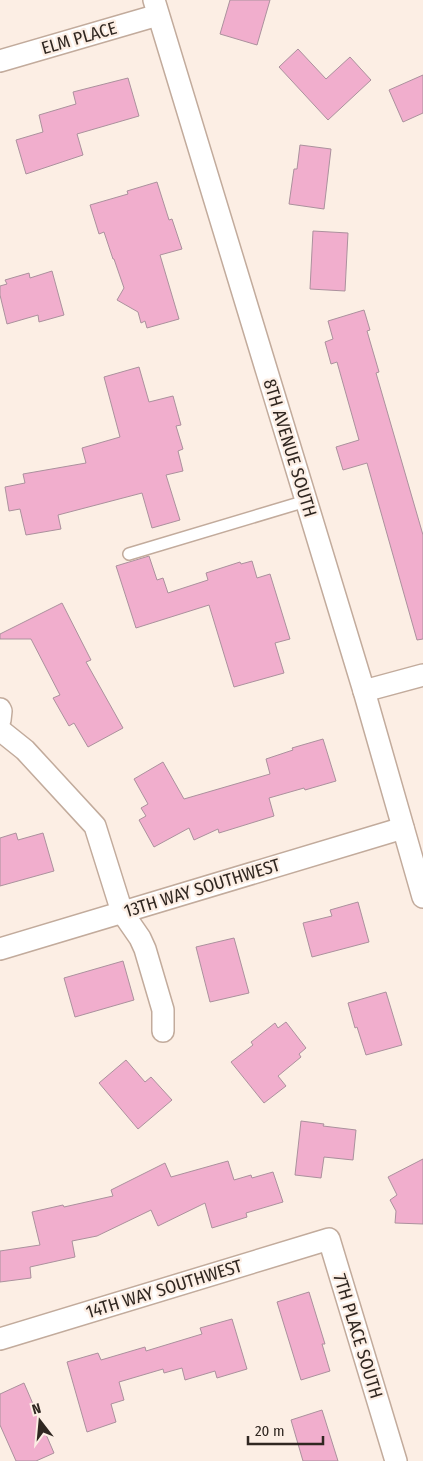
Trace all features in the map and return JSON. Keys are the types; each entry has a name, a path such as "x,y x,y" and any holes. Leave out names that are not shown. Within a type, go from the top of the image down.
{"street":[{"name":"ELM PLACE","path":"0,61 156,7"},
{"name":"8TH AVENUE SOUTH","path":"156,7 364,691 423,896"},
{"path":"364,691 423,675"},
{"path":"0,709 2,711 0,720"},
{"path":"0,730 25,750 95,826 122,912 140,938 145,949 162,1010 164,1030"},
{"name":"13TH WAY SOUTHWEST","path":"0,949 403,828"},
{"name":"14TH WAY SOUTHWEST","path":"0,1339 329,1239"},
{"name":"7TH PLACE SOUTH","path":"329,1239 396,1461"}],"lane":[{"path":"129,554 306,501"}],"building":[{"path":"230,0 270,0 257,45 220,34"},
{"path":"298,49 326,79 350,57 371,80 328,120 279,67"},
{"path":"423,75 423,113 403,122 389,90"},
{"path":"128,78 139,116 77,134 83,155 26,174 16,140 43,132 39,115 76,104 73,92"},
{"path":"300,145 331,149 324,209 289,204"},
{"path":"157,182 169,220 172,219 182,249 160,255 179,319 147,328 145,321 141,323 138,312 117,300 124,288 104,232 99,234 90,205 128,194 127,191"},
{"path":"313,231 348,233 345,291 310,289"},
{"path":"52,271 64,315 39,322 38,315 7,324 0,295 0,286 7,284 5,280 29,273 30,278"},
{"path":"364,310 370,330 367,331 379,372 376,373 423,535 423,639 417,640 367,463 343,470 336,447 359,440 337,362 331,364 325,342 333,339 328,321"},
{"path":"139,367 149,402 173,396 181,425 176,426 183,449 178,451 183,471 166,475 180,520 152,528 142,493 58,515 61,529 26,535 20,509 9,511 5,487 25,483 23,474 86,463 82,448 120,437 104,377"},
{"path":"149,556 157,580 163,578 168,593 208,580 206,573 240,562 241,564 252,561 257,578 270,574 290,639 275,643 284,673 234,687 209,605 136,628 116,566"},
{"path":"62,603 91,660 86,662 123,728 88,747 74,723 69,726 53,698 60,695 31,639 0,639 0,634"},
{"path":"323,739 336,781 269,798 274,816 219,833 218,829 194,840 189,828 154,847 139,820 146,816 141,808 148,804 134,779 163,762 184,799 270,774 266,759 293,750 292,748"},
{"path":"16,833 18,840 43,833 54,871 0,886 0,838"},
{"path":"358,902 369,942 312,957 303,923 332,916 330,910"},
{"path":"234,938 249,993 210,1002 196,947"},
{"path":"123,961 134,1000 75,1017 64,978"},
{"path":"386,992 402,1045 366,1055 357,1027 355,1028 348,1003"},
{"path":"286,1022 306,1048 299,1054 301,1057 278,1076 286,1086 264,1103 231,1062 253,1045 251,1042 275,1023 278,1028"},
{"path":"126,1060 145,1082 151,1077 172,1100 138,1129 99,1083"},
{"path":"301,1121 356,1130 353,1160 324,1157 321,1178 295,1175"},
{"path":"423,1159 423,1224 395,1223 396,1211 390,1200 397,1195 388,1177"},
{"path":"228,1161 234,1180 251,1175 252,1178 273,1172 283,1202 246,1213 247,1217 212,1228 205,1203 158,1226 151,1210 97,1236 72,1241 75,1257 30,1267 31,1278 0,1282 0,1251 40,1245 32,1212 113,1196 111,1190 165,1163 171,1177"},
{"path":"309,1292 325,1344 322,1344 330,1371 301,1380 277,1302"},
{"path":"232,1319 247,1369 217,1378 215,1371 185,1380 182,1368 164,1373 163,1369 119,1382 124,1400 111,1404 116,1422 87,1432 67,1362 98,1353 101,1360 145,1347 146,1351 202,1334 200,1328"},
{"path":"24,1383 54,1453 36,1461 16,1461 0,1425 0,1394"},
{"path":"322,1410 338,1461 303,1461 291,1420"}]}
